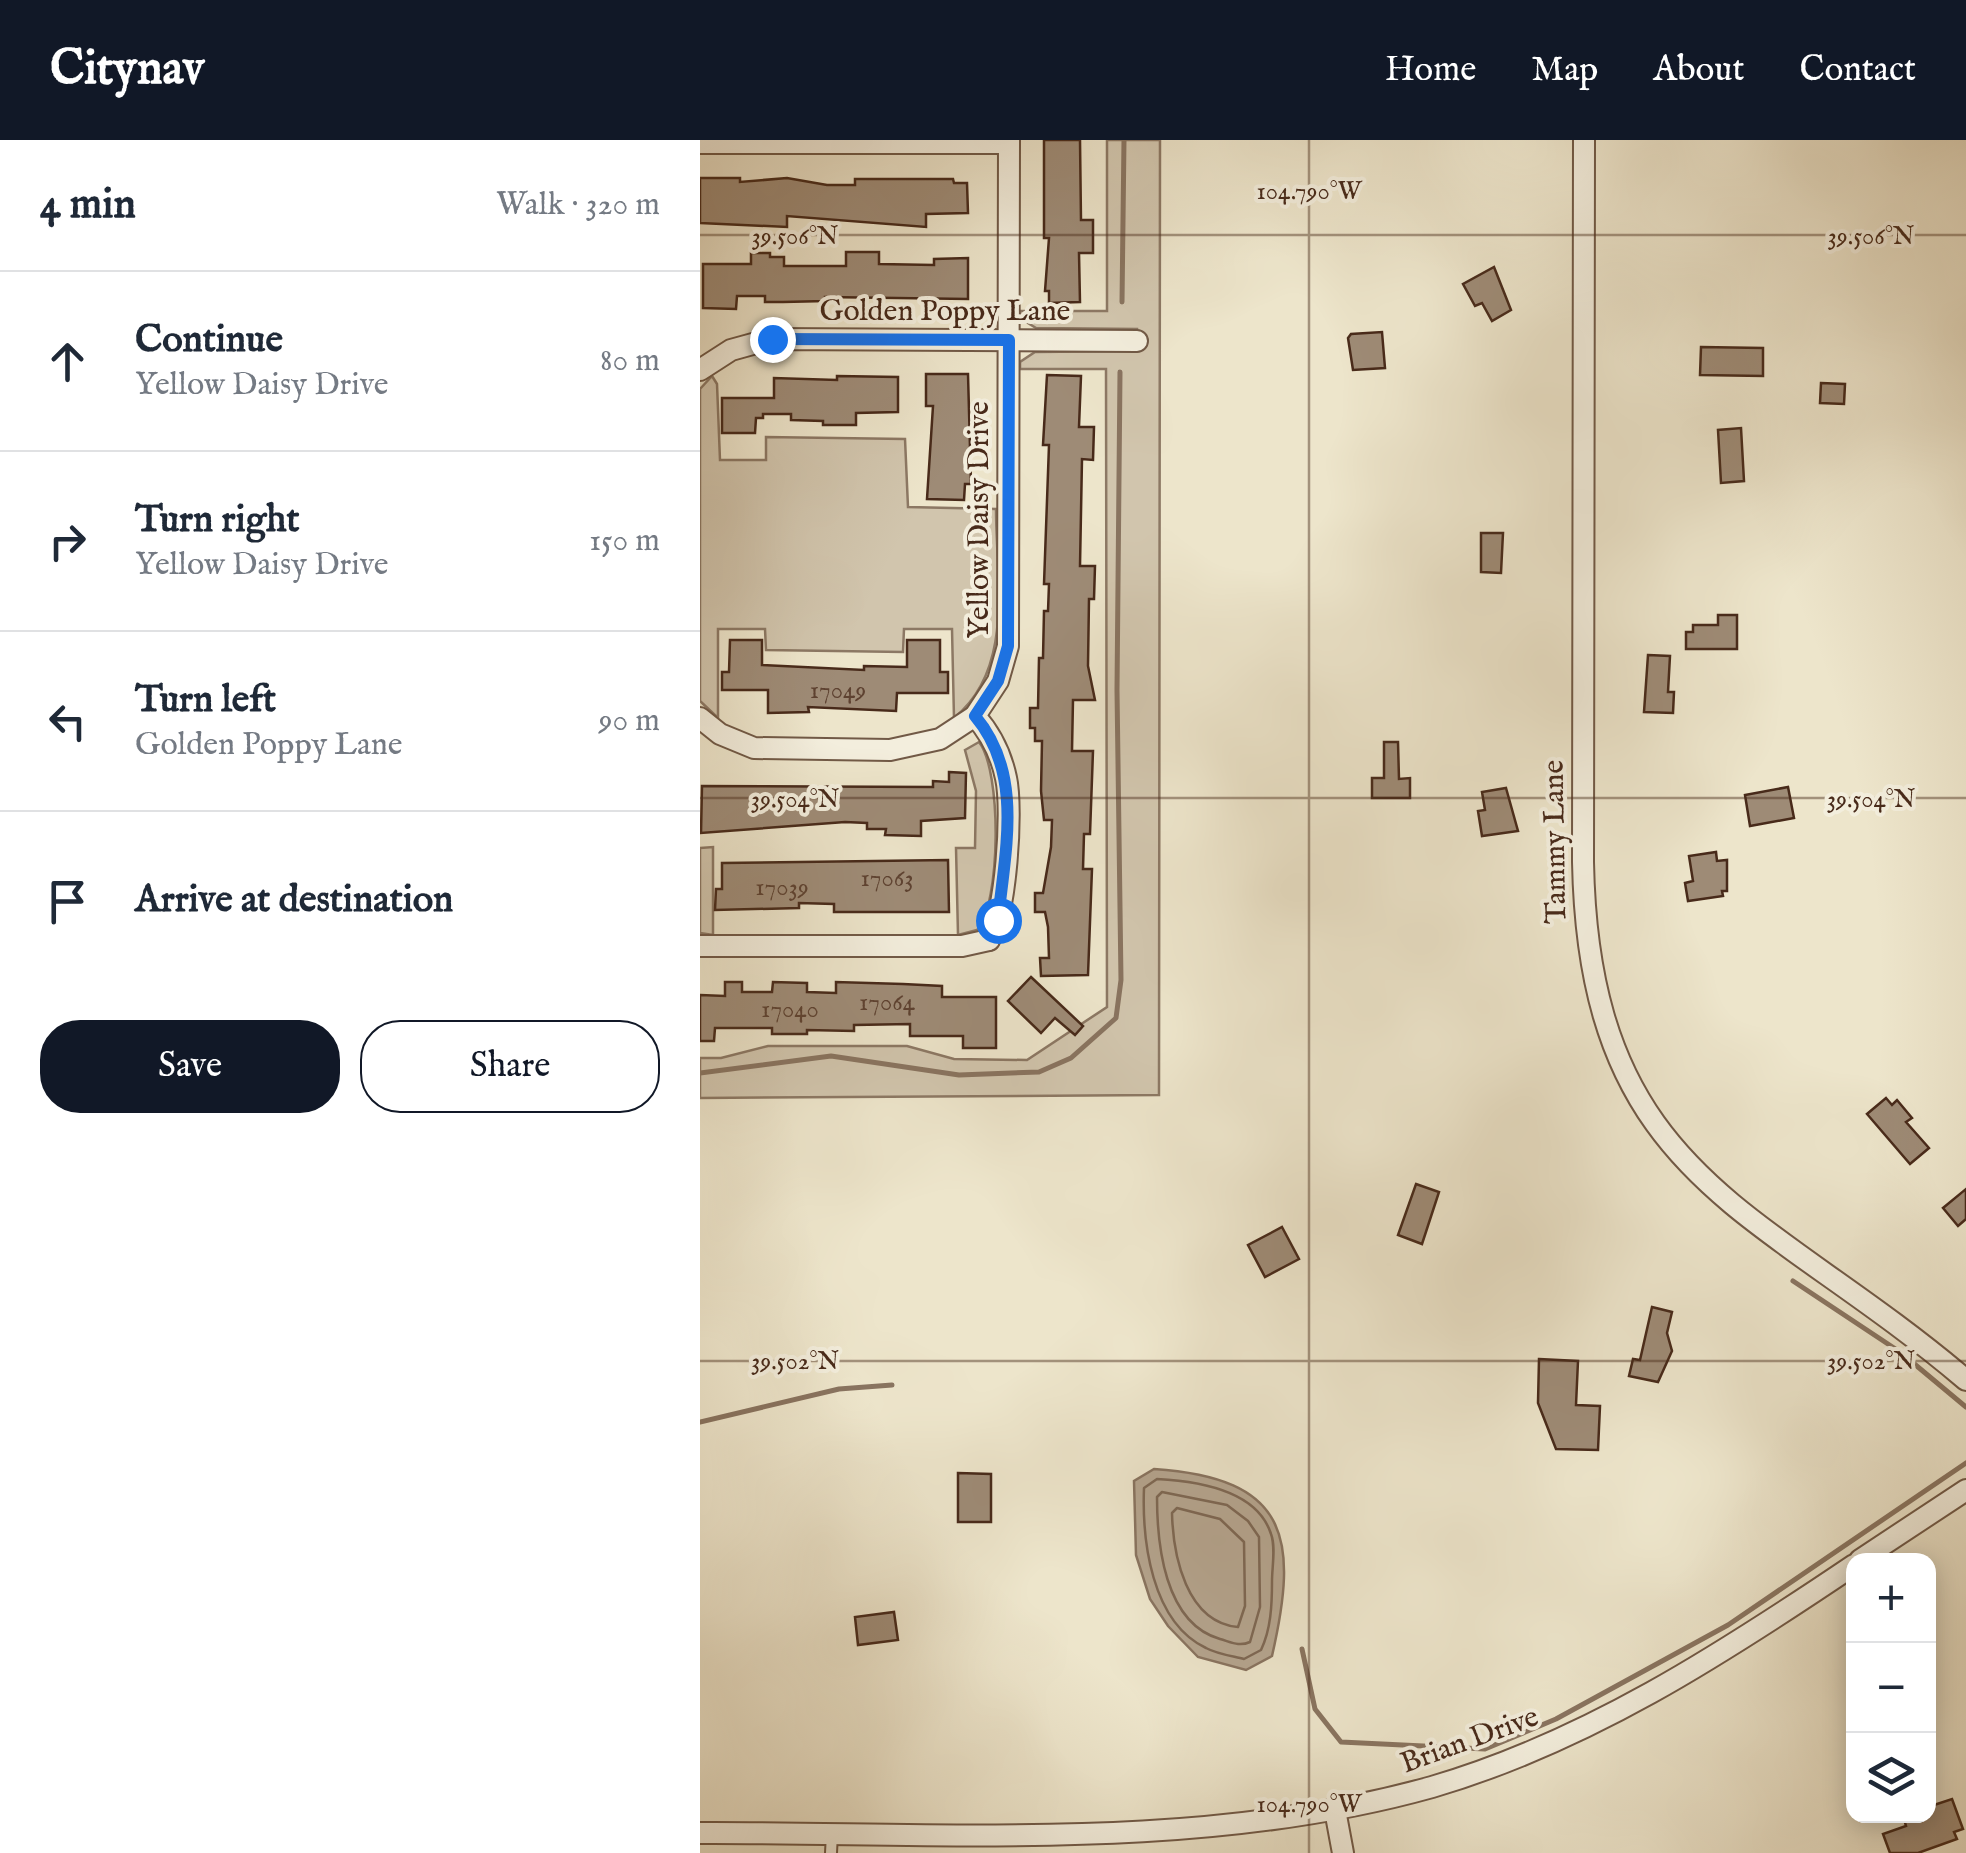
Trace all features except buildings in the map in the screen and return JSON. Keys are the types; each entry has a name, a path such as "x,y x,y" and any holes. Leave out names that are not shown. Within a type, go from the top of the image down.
{"street":[{"name":"Tammy Lane","path":"1584,140 1583,878 1587,944 1602,1017 1636,1094 1693,1171 1752,1224 1966,1380"},
{"path":"700,143 1009,142"},
{"name":"Yellow Daisy Drive","path":"975,716 998,681 1008,646 1009,142"},
{"name":"Golden Poppy Lane","path":"700,370 732,350 772,339 1137,341"},
{"path":"700,718 720,734 748,746 890,750 940,740 975,716 999,754 1008,797 998,920 992,946 700,946"},
{"path":"1871,1553 1966,1490"},
{"name":"Brian Drive","path":"700,1833 832,1843 1185,1832 1335,1810 1444,1784 1592,1724 1686,1673 1846,1570"},
{"path":"1335,1810 1343,1853"}],"shaded area":[{"path":"1107,140 1160,140 1159,1095 700,1098 700,1058 721,1058 768,1046 907,1046 954,1059 1027,1060 1107,1007 1106,369 1020,369 1020,362 1035,352 1137,351 1137,329 1036,328 1020,318 1020,311 1107,311"},
{"path":"712,376 717,384 720,460 766,460 766,437 905,439 908,507 996,509 999,593 994,649 973,698 954,718 952,629 904,629 903,652 766,650 765,629 718,629 718,718 700,701 700,389"},
{"path":"979,742 992,780 994,867 985,916 977,930 958,935 956,848 975,848 976,791 965,750"},
{"path":"713,847 713,935 700,933 700,848"}],"water":[{"path":"1154,1469 1199,1475 1233,1485 1258,1501 1274,1522 1282,1547 1284,1578 1272,1656 1246,1670 1198,1657 1168,1626 1150,1599 1136,1555 1134,1481"}],"waterway":[{"path":"1122,302 1124,140"},
{"path":"700,1073 831,1056 959,1075 1039,1072 1071,1058 1116,1018 1121,980 1117,690 1120,372"},
{"path":"1793,1281 1900,1352 1966,1407"},
{"path":"700,1422 839,1389 892,1385"},
{"path":"1302,1649 1315,1709 1341,1742 1485,1749 1556,1719 1728,1625 1966,1463"}],"route":[{"path":"772,339 1009,340 1008,646 998,681 975,716 995,745 1008,786 998,920"}]}
